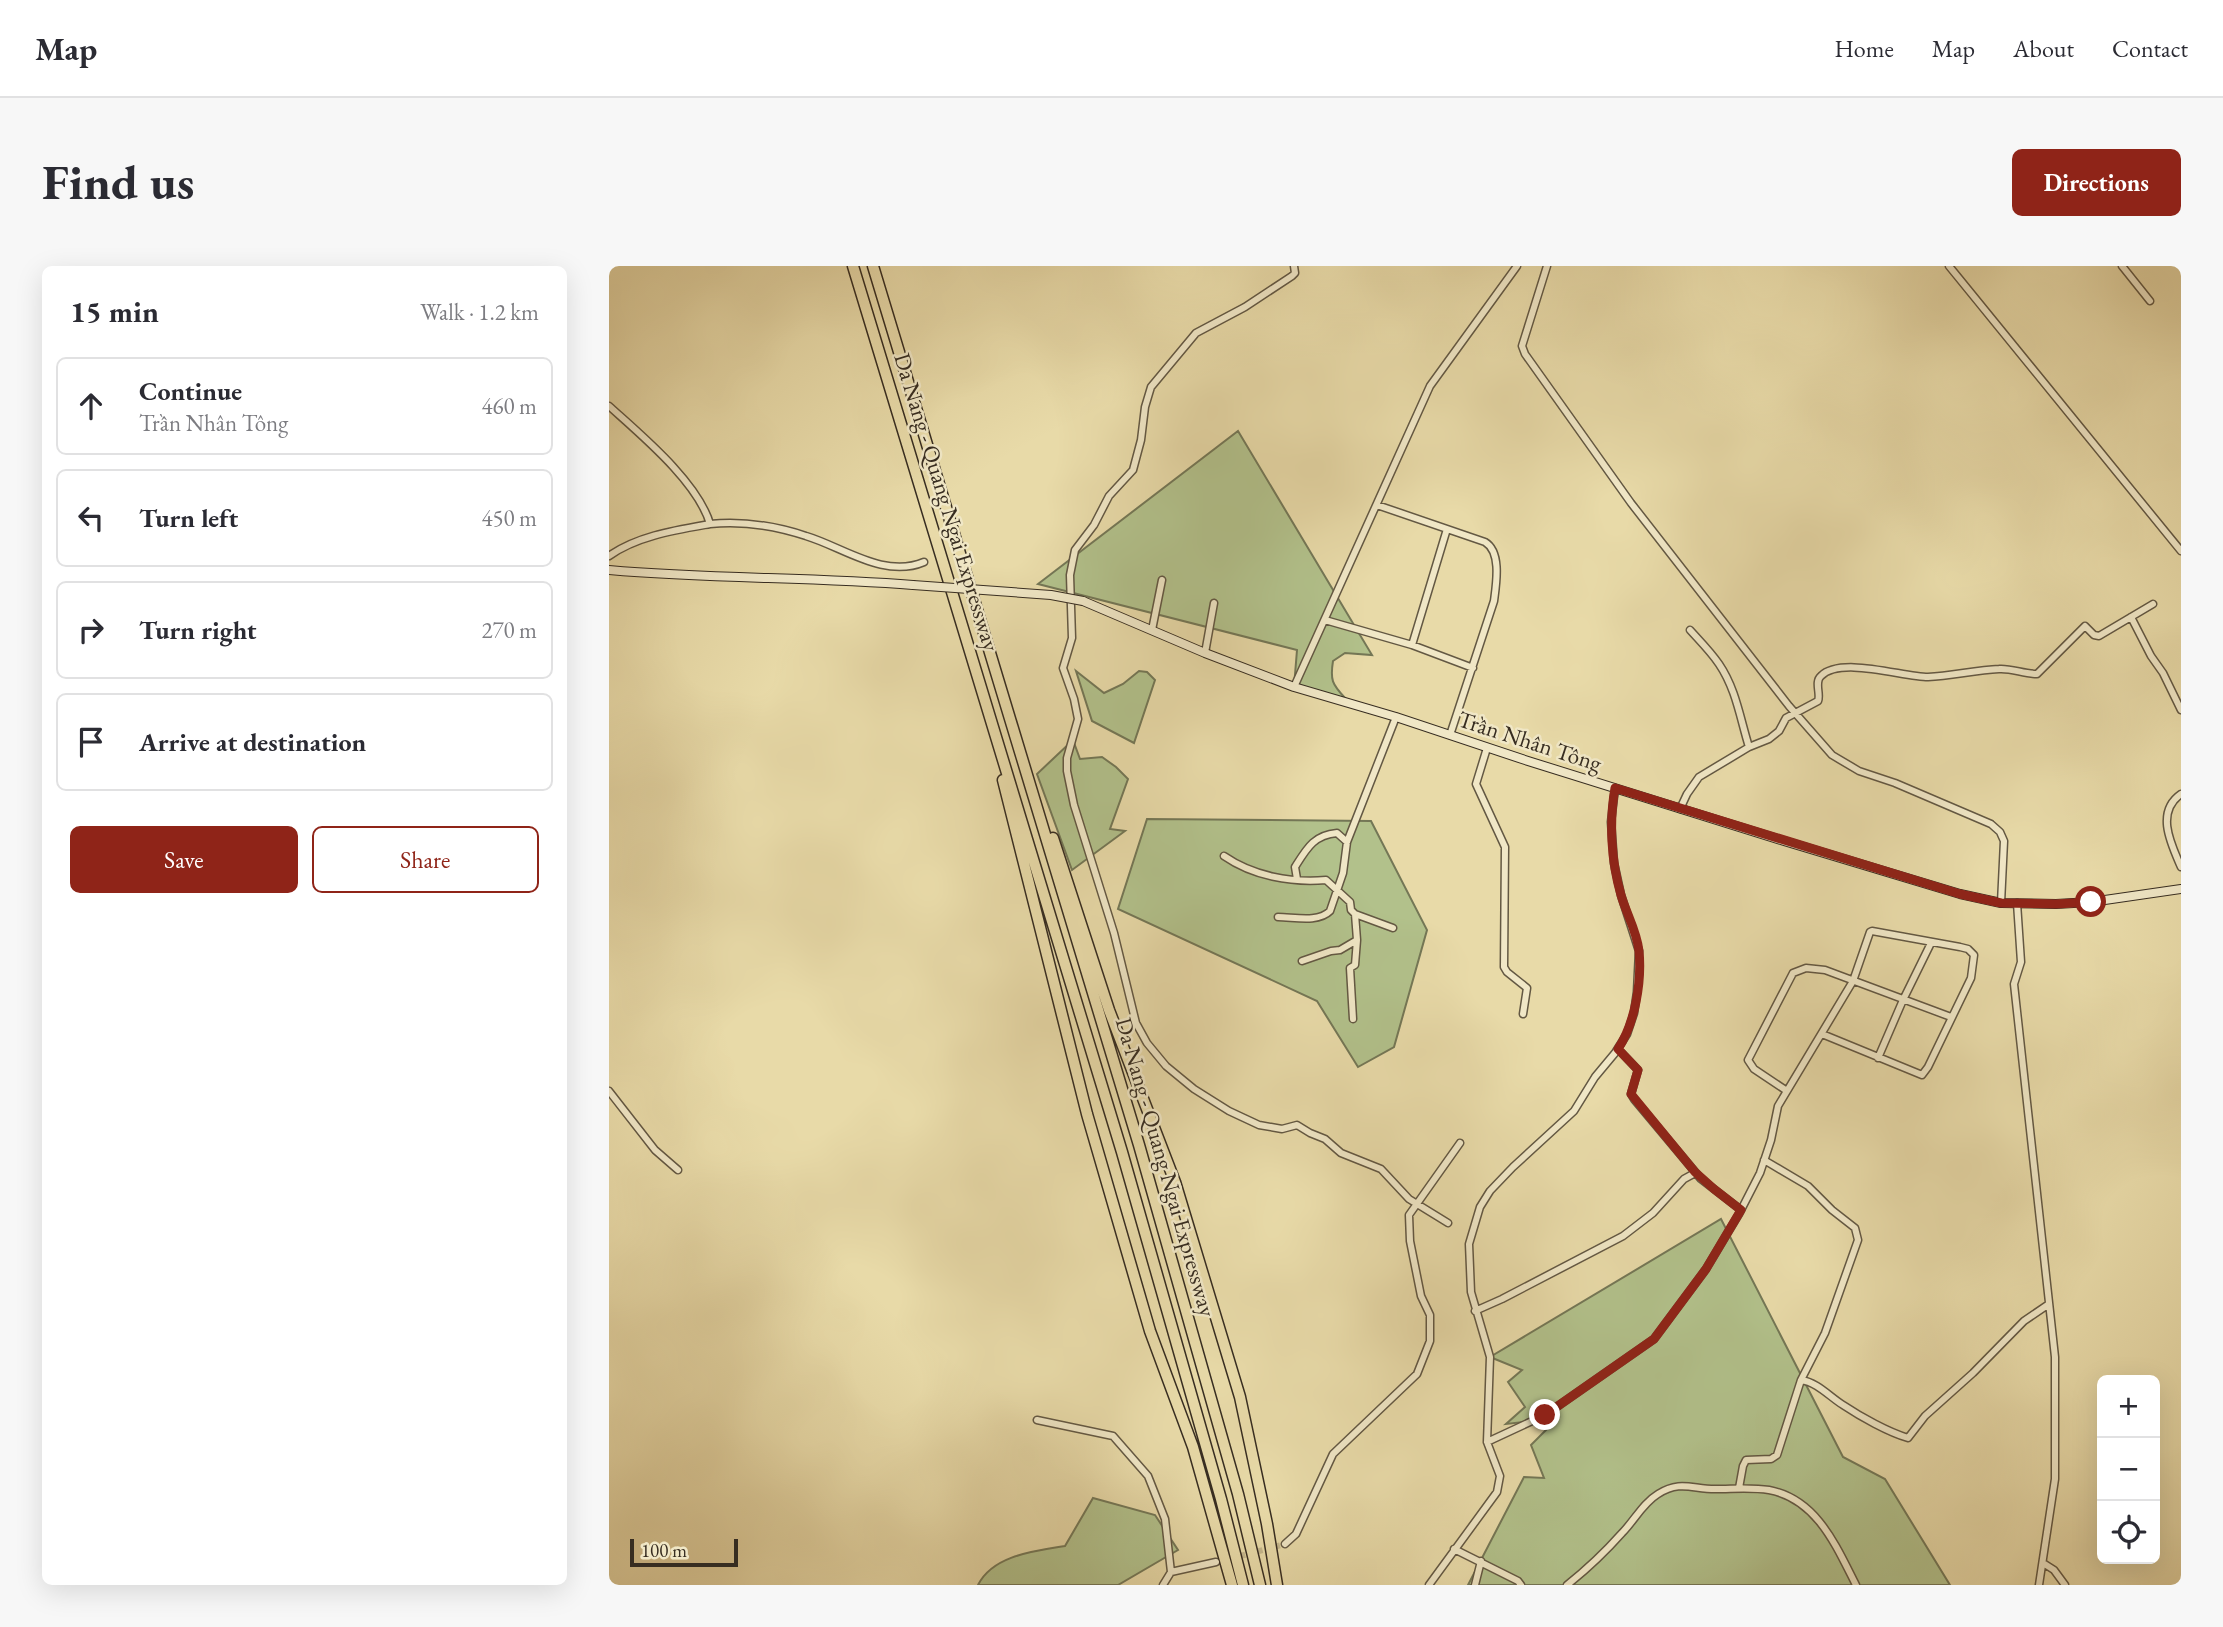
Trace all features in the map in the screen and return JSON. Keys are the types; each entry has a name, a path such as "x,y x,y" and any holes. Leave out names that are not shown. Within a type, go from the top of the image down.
{"highway":[{"name":"Da Nang - Quang Ngai Expressway","path":"853,266 1163,1294 1243,1585"},
{"name":"Da Nang - Quang Ngai Expressway","path":"873,266 999,682 1026,762 1180,1289 1238,1494 1260,1585"},
{"path":"1026,762 1109,1010 1175,1182 1240,1397 1277,1585"},
{"path":"1005,777 1087,1114 1150,1331 1193,1447 1232,1585"}],"street":[{"path":"1294,266 1293,276 1245,307 1196,333 1159,375 1149,394 1133,470 1109,496 1094,525 1075,551 1070,575 1072,638 1063,667 1079,719 1066,765 1074,804 1114,933 1136,1023 1156,1056 1194,1089 1229,1111 1259,1125 1282,1129 1297,1125 1325,1139 1341,1153 1381,1169 1400,1191 1448,1223"},
{"path":"1294,687 1430,386 1517,266"},
{"path":"1547,266 1522,346 1631,503 1795,713 1832,754 1859,771 1895,783 1991,824 2000,832 2004,841 2001,903"},
{"path":"1949,266 2181,551"},
{"path":"2122,266 2150,301"},
{"path":"609,406 686,482 699,499 710,524"},
{"path":"1377,505 1490,544 1494,552 1494,601 1450,736"},
{"path":"609,556 622,547 654,536 727,523 776,528 826,542 870,562 885,565 902,567 924,562"},
{"path":"1412,645 1447,529"},
{"name":"Trần Nhân Tông","path":"609,570 849,580 1051,595 1083,601 1205,653 1294,687 1920,883 2001,903 2082,902 2181,889"},
{"path":"1152,630 1162,580"},
{"path":"1205,653 1214,603"},
{"path":"1680,809 1699,777 1749,747 1769,739 1779,731 1784,720 1820,700 1818,681 1828,672 1869,668 1926,677 2003,668 2036,674 2082,628 2087,626 2094,635 2099,636 2153,604"},
{"path":"2131,617 2181,710"},
{"path":"1325,620 1412,645 1473,668"},
{"path":"1690,630 1718,662 1728,680 1736,697 1749,747"},
{"path":"1278,917 1317,918 1330,911 1343,873 1347,842 1396,718"},
{"path":"1487,748 1476,784 1505,848 1504,967 1527,988 1523,1014"},
{"path":"1429,1585 1497,1492 1500,1476 1487,1442 1490,1357 1471,1292 1469,1244 1480,1207 1499,1180 1574,1111 1595,1077 1618,1049 1627,1034 1634,1013 1639,951 1614,863 1611,822 1615,788"},
{"path":"2181,794 2171,803 2166,818 2168,834 2181,867"},
{"path":"1297,879 1295,867 1307,847 1323,834 1337,833 1347,842"},
{"path":"1224,856 1240,867 1266,876 1326,880 1350,902 1351,910 1355,914 1393,928"},
{"path":"2017,903 2021,962 2014,984 2055,1357 2055,1479 2039,1585"},
{"path":"1353,1018 1350,968 1355,965 1355,914"},
{"path":"1487,1442 1545,1415 1654,1339 1706,1269 1741,1210 1764,1160 1778,1106 1853,981 1868,935 1872,931 1968,949 1974,955 1971,978 1922,1075 1822,1034"},
{"path":"1302,961 1341,950 1357,940"},
{"path":"1878,1058 1931,943"},
{"path":"1787,1091 1754,1069 1748,1060 1793,973 1806,968 1825,970 1951,1017"},
{"path":"1618,1049 1638,1070 1631,1094 1633,1099 1659,1126 1695,1172 1741,1210"},
{"path":"609,1091 655,1150 678,1170"},
{"path":"1285,1544 1296,1534 1333,1454 1417,1374 1430,1341 1430,1315 1421,1296 1410,1241 1409,1215 1460,1143"},
{"path":"1739,1488 1746,1460 1771,1459 1777,1455 1801,1380 1829,1323 1858,1236 1854,1228 1808,1186 1764,1160"},
{"path":"1475,1311 1623,1236 1653,1213 1681,1182 1695,1172"},
{"path":"1801,1380 1820,1388 1845,1407 1908,1438 1924,1416 1973,1373 2024,1321 2049,1304"},
{"path":"1037,1420 1113,1436 1148,1476 1165,1519 1171,1572 1163,1585"},
{"path":"1567,1585 1622,1533 1646,1504 1670,1488 1682,1485 1763,1489 1779,1493 1813,1513 1830,1535 1856,1585"},
{"path":"1454,1549 1522,1585"},
{"path":"1475,1585 1481,1561"},
{"path":"1171,1572 1216,1562"},
{"path":"2043,1563 2054,1570 2065,1585"}],"green space":[{"path":"1238,431 1372,655 1345,653 1333,661 1333,681 1345,698 1294,687 1297,650 1038,584"},
{"path":"1076,671 1104,693 1123,684 1139,671 1147,672 1155,680 1134,743 1092,721"},
{"path":"1073,740 1080,759 1102,757 1128,779 1110,829 1125,831 1072,870 1037,774"},
{"path":"1147,819 1371,821 1427,930 1394,1047 1358,1067 1317,1001 1118,909"},
{"path":"1721,1219 1843,1457 1885,1479 1950,1585 1468,1585 1524,1477 1544,1478 1531,1445 1558,1418 1506,1424 1525,1407 1508,1382 1522,1370 1490,1357"},
{"path":"1093,1498 1155,1515 1178,1550 1118,1585 978,1585 985,1575 1004,1561 1065,1546"}],"tunnel":[{"path":"1222,1561 1285,1544"}],"route":[{"path":"1545,1415 1654,1339 1706,1269 1741,1210 1695,1172 1631,1094 1638,1070 1618,1049 1627,1034 1634,1013 1639,951 1614,863 1611,808 1615,788 1960,894 2001,903 2091,902"}]}
